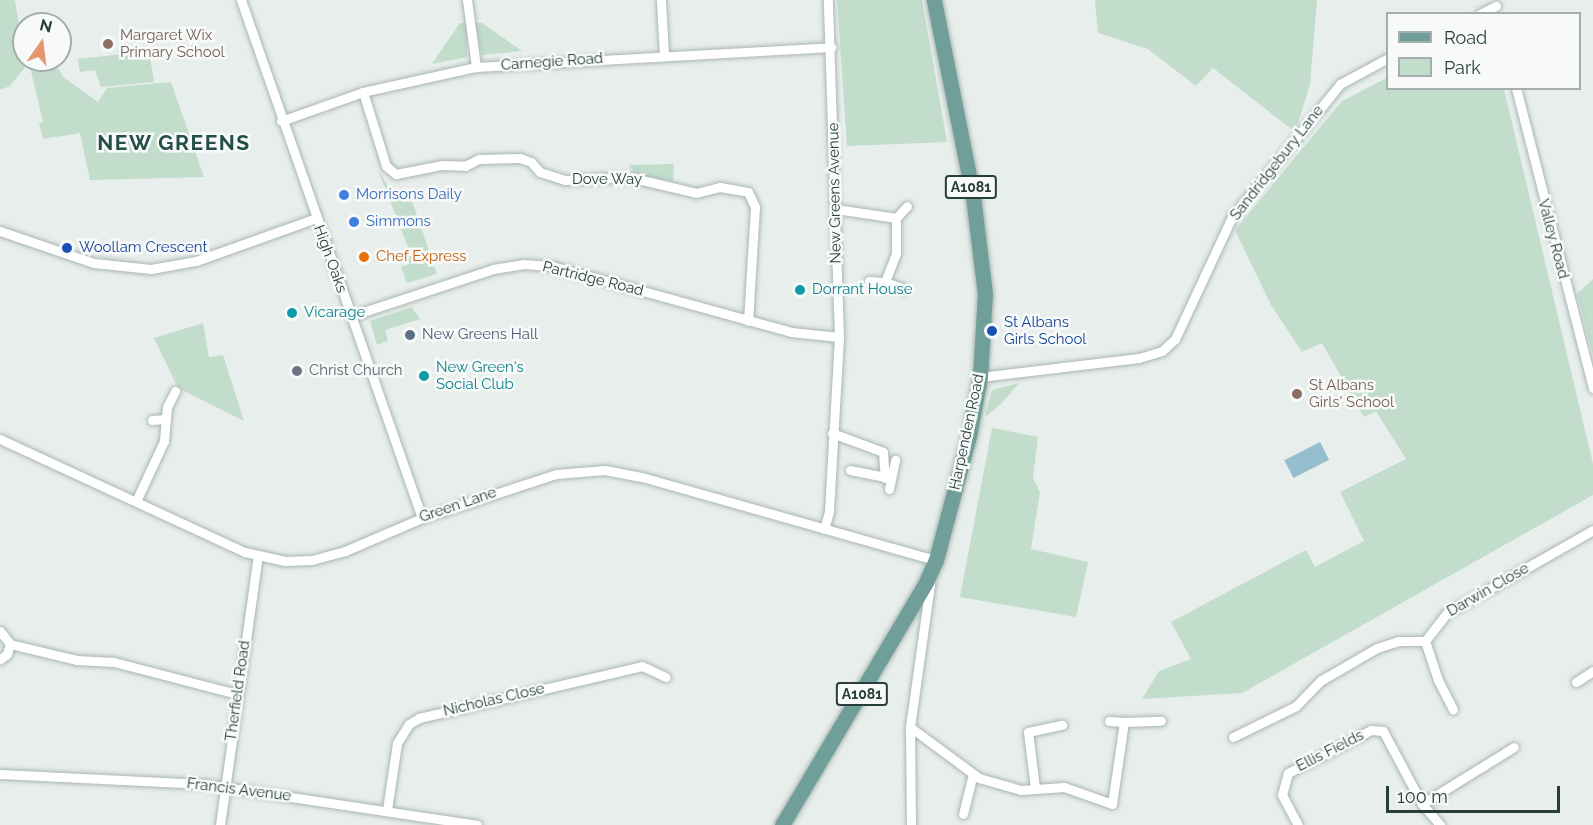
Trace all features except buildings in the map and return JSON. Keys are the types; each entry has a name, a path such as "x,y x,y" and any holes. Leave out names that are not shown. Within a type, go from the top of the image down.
{"main road":[{"name":"Harpenden Road","path":"782,825 883,658 936,560 961,470 980,377 985,294 973,196 934,0"}],"street":[{"name":"High Oaks","path":"241,0 281,121 422,518"},
{"path":"467,0 476,67"},
{"path":"661,0 664,55"},
{"name":"New Greens Avenue","path":"824,529 829,510 839,337 828,0"},
{"name":"Carnegie Road","path":"281,121 363,92 476,67 831,47"},
{"name":"Sandridgebury Lane","path":"980,377 1139,358 1162,351 1175,339 1232,217 1340,84 1386,59"},
{"name":"Valley Road","path":"1517,90 1593,388"},
{"name":"Dove Way","path":"363,92 386,166 396,174 442,165 465,165 479,159 520,158 531,162 540,172 565,180 629,177 696,193 720,187 748,192 756,207 748,321"},
{"path":"885,282 896,253 896,218 907,206"},
{"path":"836,209 896,218"},
{"path":"0,231 94,263 151,269 196,261 316,218"},
{"name":"Partridge Road","path":"351,316 493,269 523,264 552,266 791,332 839,337"},
{"path":"869,281 885,282 904,289"},
{"path":"136,500 164,441 166,419 175,391"},
{"path":"152,420 166,419"},
{"path":"832,433 883,452 889,489"},
{"name":"Green Lane","path":"0,439 258,556 312,560 345,551 422,518 556,474 605,470 936,560"},
{"path":"887,478 894,460"},
{"path":"850,470 887,478"},
{"name":"Darwin Close","path":"1425,641 1447,613 1593,530"},
{"name":"Therfield Road","path":"220,825 258,556"},
{"path":"911,825 909,727 930,584"},
{"path":"0,631 10,644 76,660 114,662 237,694"},
{"path":"1233,737 1296,706 1320,681 1377,648 1399,641 1425,641 1438,680 1454,709"},
{"path":"0,659 10,644"},
{"name":"Nicholas Close","path":"387,810 397,743 404,730 419,718 642,666 666,677"},
{"path":"1576,682 1593,671"},
{"path":"1109,721 1161,721"},
{"path":"909,727 973,774 1021,790 1064,787 1112,804 1124,722"},
{"path":"1035,788 1028,732 1062,725"},
{"name":"Ellis Fields","path":"1298,825 1282,795 1288,773 1371,730 1383,731 1422,804 1440,825"},
{"path":"1422,804 1514,747"},
{"name":"Francis Avenue","path":"0,774 77,776 226,788 477,825"},
{"path":"963,814 973,774"}],"green space":[{"path":"0,0 15,0 17,12 12,12 12,72 21,72 10,86 0,90"},
{"path":"837,0 922,0 947,142 847,146"},
{"path":"1095,0 1317,0 1310,85 1295,132 1213,68 1196,86 1148,49 1098,33"},
{"path":"460,23 466,23 467,57 432,64"},
{"path":"475,23 482,23 522,51 482,55"},
{"path":"149,51 154,82 101,87 95,70 80,72 78,59"},
{"path":"31,72 60,72 63,77 98,102 107,88 171,82 204,177 90,180 80,133 43,139 39,123 43,122"},
{"path":"1386,79 1386,90 1504,90 1593,464 1593,495 1242,693 1142,699 1159,671 1191,659 1171,622 1306,550 1315,567 1364,541 1340,492 1406,459 1376,411 1364,417 1322,343 1302,352 1271,305 1235,230 1342,101"},
{"path":"674,164 673,181 636,175 629,165"},
{"path":"378,170 391,191 399,190 402,202 412,201 437,274 407,283 401,267 410,264 407,255 410,252"},
{"path":"1593,279 1593,355 1577,294"},
{"path":"412,307 420,319 385,330 388,341 377,345 370,321"},
{"path":"203,323 209,357 223,355 244,421 178,388 154,338"},
{"path":"1019,383 1001,404 985,417 992,390"},
{"path":"992,428 1038,437 1033,478 1040,492 1031,549 1088,562 1076,617 960,597"}],"water":[{"path":"1320,442 1329,460 1293,478 1284,460"}],"place":[{"name":"Margaret Wix Primary School","path":"108,44"},
{"name":"Morrisons Daily","path":"344,195"},
{"name":"Simmons","path":"354,222"},
{"name":"Woollam Crescent","path":"67,248"},
{"name":"Chef Express","path":"364,257"},
{"name":"Dorrant House","path":"800,290"},
{"name":"Vicarage","path":"292,313"},
{"name":"St Albans Girls School","path":"992,331"},
{"name":"New Greens Hall","path":"410,335"},
{"name":"Christ Church","path":"297,371"},
{"name":"New Green's Social Club","path":"424,376"},
{"name":"St Albans Girls' School","path":"1297,394"}],"district":[{"name":"NEW GREENS","path":"174,143"}]}
